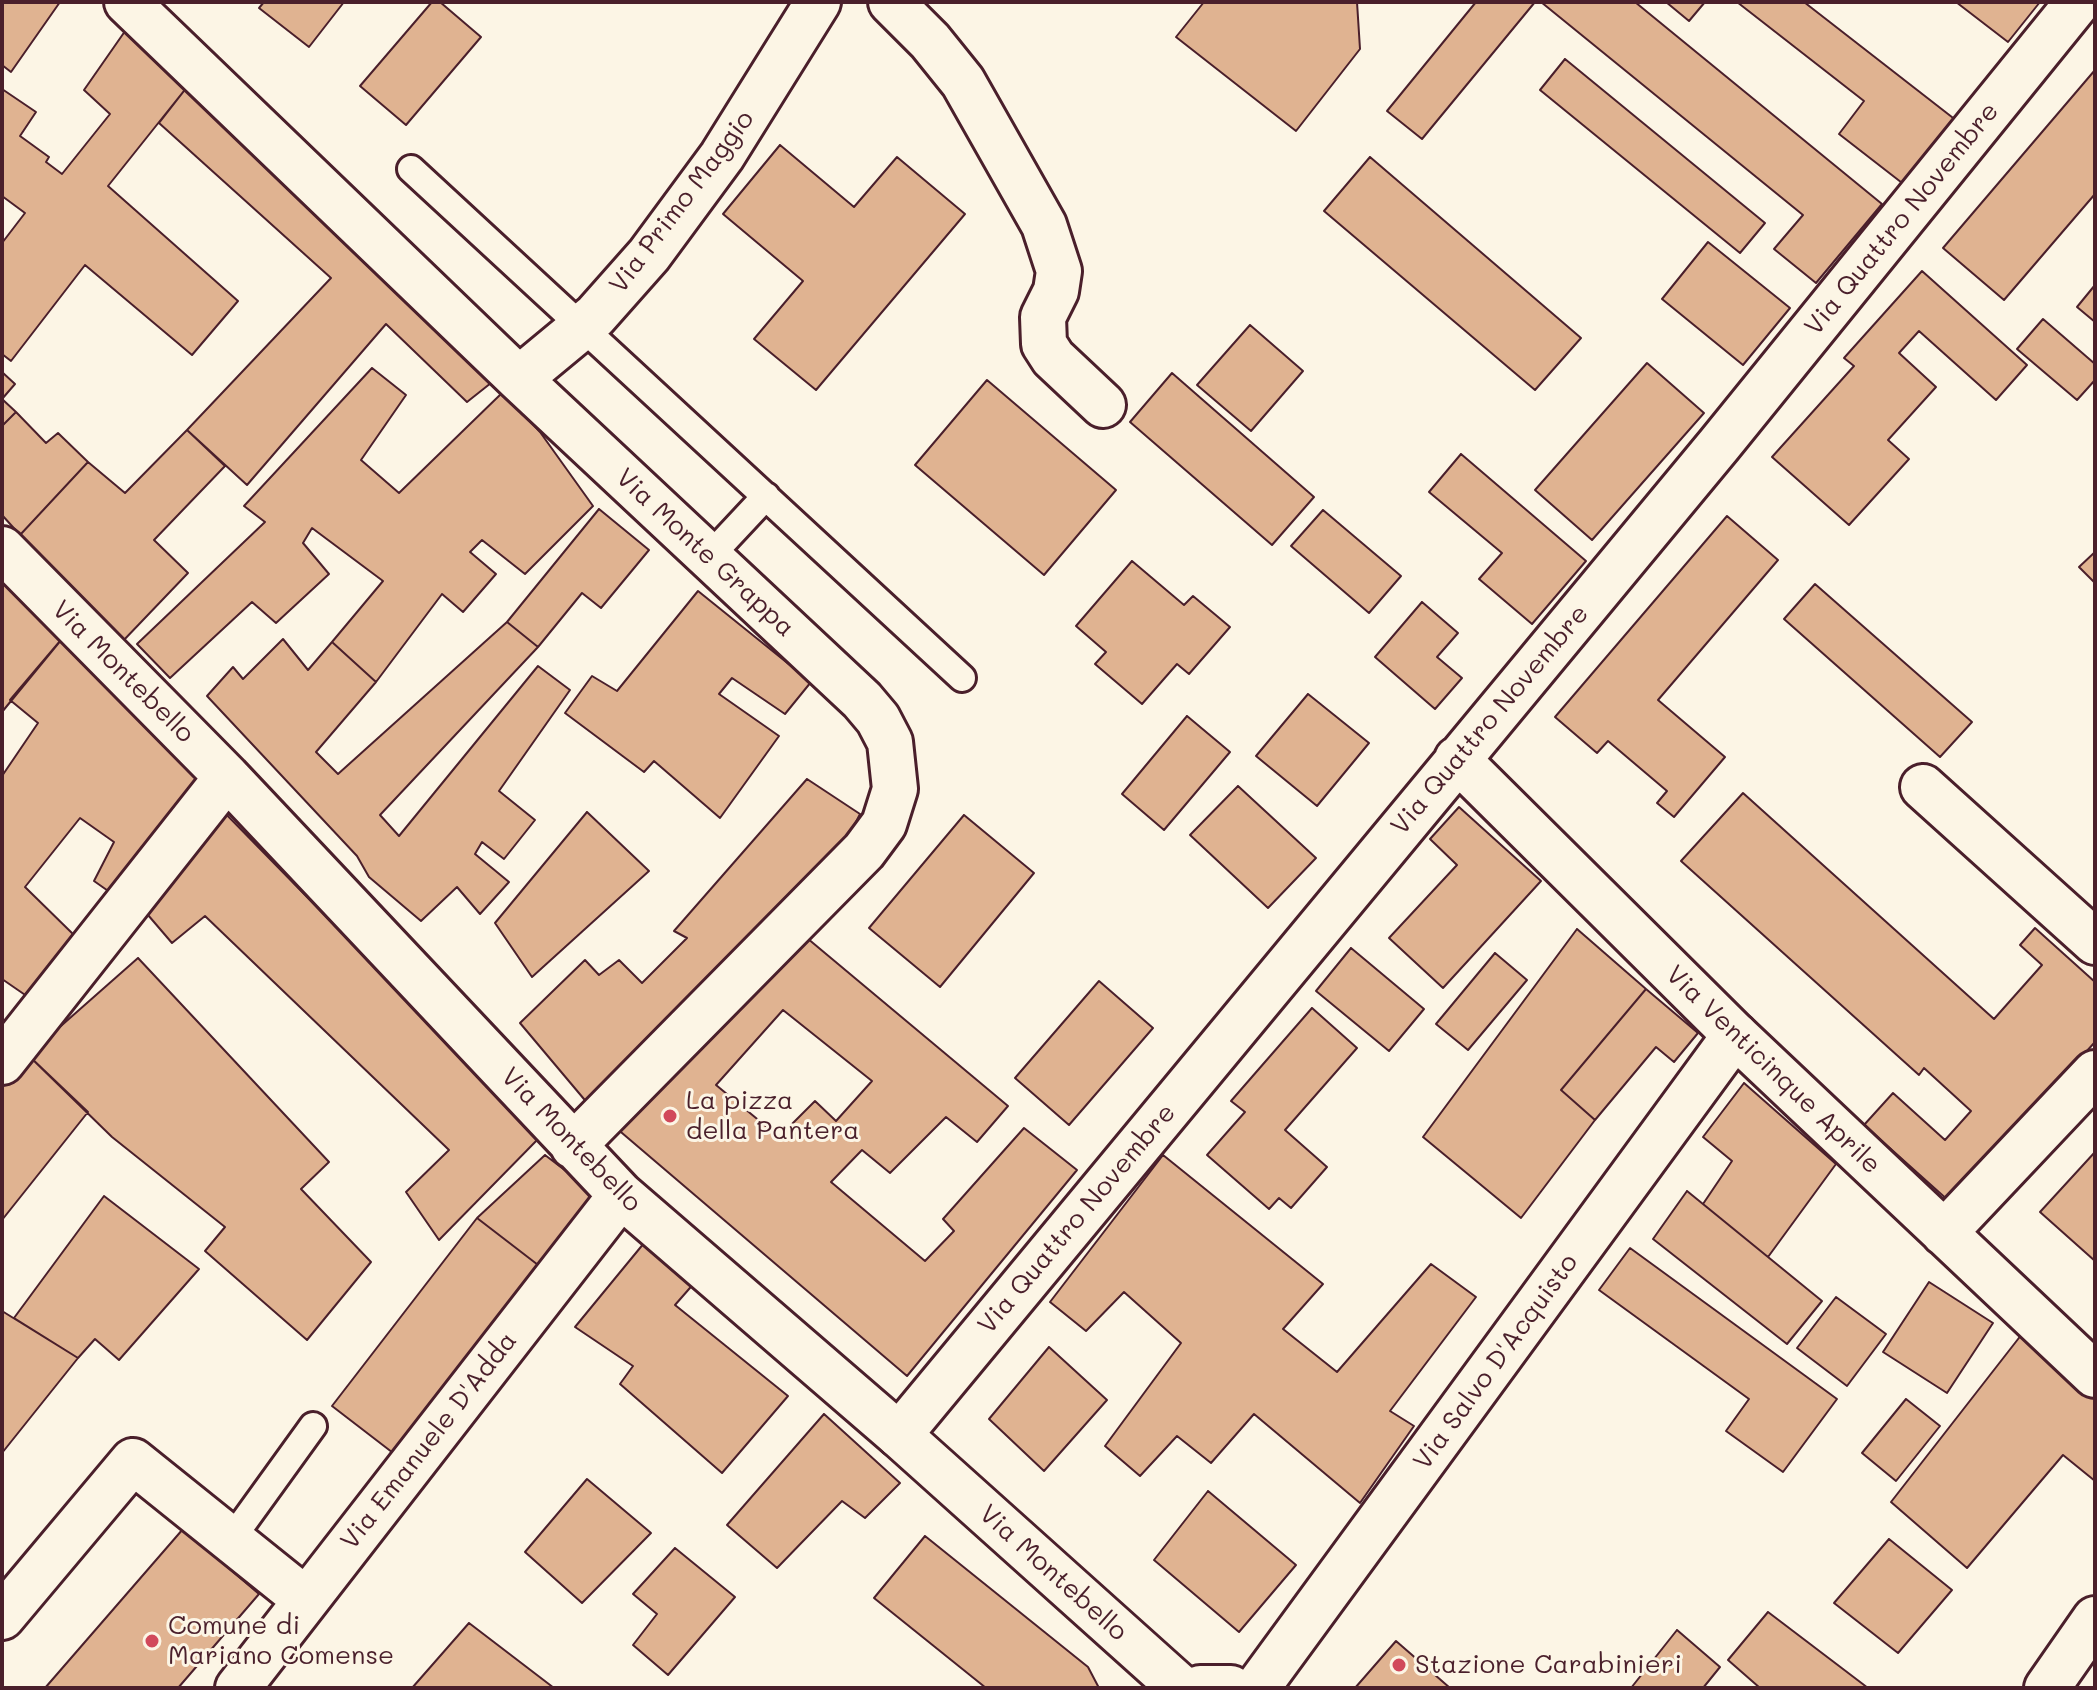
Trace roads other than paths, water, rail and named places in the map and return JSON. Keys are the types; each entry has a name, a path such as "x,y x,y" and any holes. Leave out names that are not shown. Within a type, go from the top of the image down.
{"street":[{"name":"Via Monte Grappa","path":"127,2 519,379 871,710 890,742 895,789 884,824 864,851 573,1146"},
{"name":"Via Primo Maggio","path":"519,379 583,327 643,262 698,189 818,2"},
{"path":"891,2 930,41 963,82 1044,225 1059,271 1056,291 1043,317 1044,344 1053,358 1103,405"},
{"name":"Via Quattro Novembre","path":"899,1435 1709,457 2078,2"},
{"name":"Via Montebello","path":"2,549 227,777 621,1195 899,1435 1181,1688"},
{"name":"Via Venticinque Aprile","path":"1457,759 1735,1035 2095,1375"},
{"path":"2,1062 227,777"},
{"path":"1923,787 2095,942"},
{"name":"Via Salvo D'Acquisto","path":"1257,1688 1735,1035"},
{"path":"1944,1233 2095,1073"},
{"name":"Via Emanuele D'Adda","path":"238,1688 621,1195"},
{"path":"6,1605 133,1461 306,1600"},
{"path":"2047,1688 2095,1619"},
{"path":"1200,1688 1231,1688"}],"lane":[{"path":"411,169 962,678"},
{"path":"709,557 766,496"},
{"path":"230,1541 313,1426"}],"place":[{"name":"La pizza della Pantera","path":"670,1116"},
{"name":"Comune di Mariano Comense","path":"152,1641"},
{"name":"Stazione Carabinieri","path":"1399,1665"}]}
